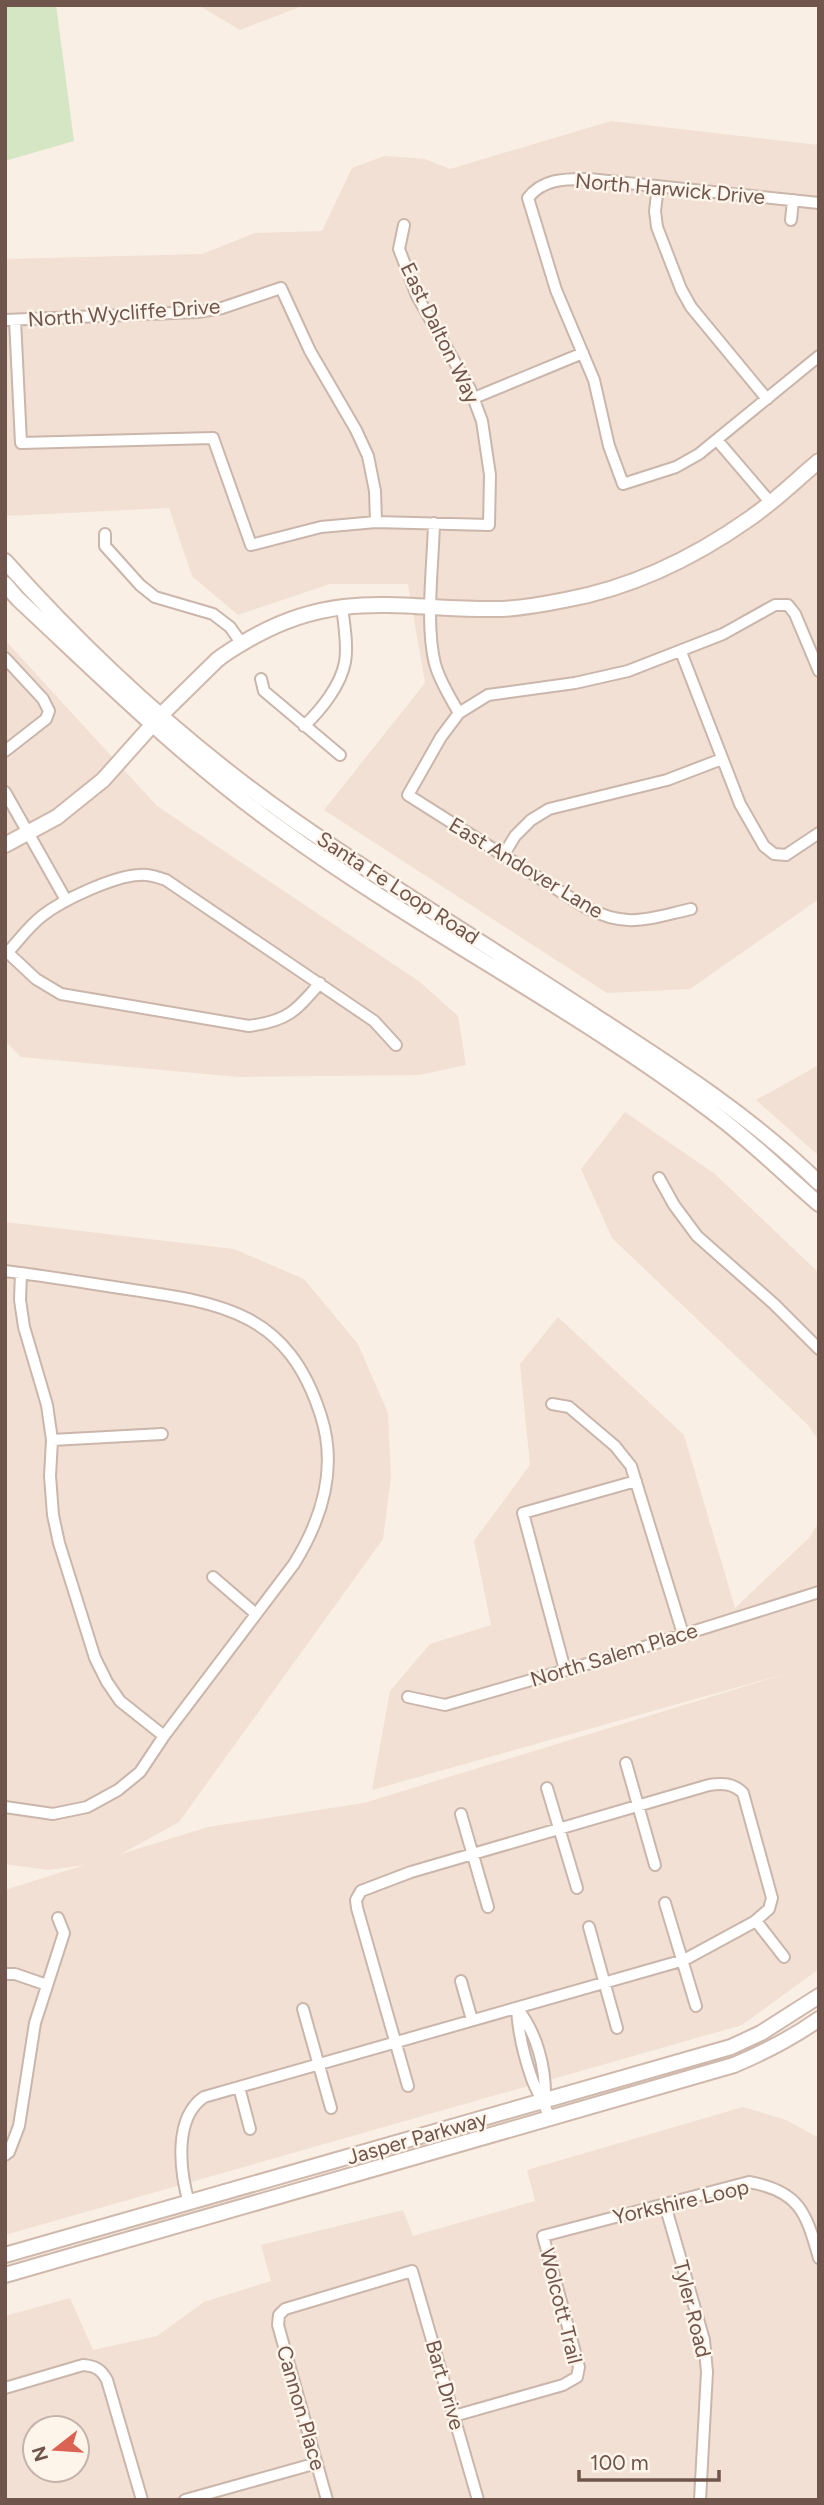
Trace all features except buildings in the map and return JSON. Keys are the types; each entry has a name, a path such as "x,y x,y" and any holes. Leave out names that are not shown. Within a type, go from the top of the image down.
{"street":[{"name":"North Harwick Drive","path":"583,353 556,290 527,198 536,187 558,179 590,179 819,203"},
{"path":"658,186 655,211 657,227 681,289 691,307 767,399"},
{"path":"792,220 793,200"},
{"name":"East Dalton Way","path":"404,225 399,249 417,296 474,398 482,421 490,475 489,525 434,523"},
{"name":"North Wycliffe Drive","path":"10,320 198,312 222,308 281,288 310,351 368,456 375,491 376,522"},
{"path":"10,320 21,443 213,438 251,545 321,527 376,522 434,523 431,640 435,665 444,688 459,713 488,695 576,683 628,671 723,634 775,605 788,605 795,614 819,671"},
{"path":"474,398 583,353 594,380 608,446 623,484 676,467 699,454 819,356"},
{"path":"717,440 770,502"},
{"path":"5,845 57,817 103,780 157,720 226,653 275,625 324,609 365,604 503,609 567,600 631,581 690,556 751,518 819,461"},
{"path":"105,534 105,546 140,585 155,597 213,614 230,626 242,644"},
{"name":"Santa Fe Loop Road","path":"5,561 207,774 363,887 637,1059 716,1115 819,1204"},
{"name":"Santa Fe Loop Road","path":"5,584 18,599 157,720 224,770 334,848 682,1072 740,1115 819,1183"},
{"path":"304,726 316,715 341,675 346,659 342,607"},
{"path":"681,652 740,804 764,846 774,854 786,855 819,833"},
{"path":"5,658 44,699 49,711 46,719 5,751"},
{"path":"261,679 264,691 340,755"},
{"name":"East Andover Lane","path":"459,713 441,737 408,795 607,919 638,921 691,909"},
{"path":"503,856 515,836 531,820 550,809 667,780 722,759"},
{"path":"5,792 66,900"},
{"path":"320,983 298,1009 274,1023 249,1026 61,994 36,979 7,951 42,916 66,900 124,878 153,876 166,880 320,983 374,1021 396,1045"},
{"path":"659,1178 674,1205 697,1236 774,1304 819,1349"},
{"path":"5,1271 214,1303 239,1312 268,1332 297,1361 313,1389 324,1426 328,1463 324,1498 311,1536 294,1564 164,1735 140,1772 118,1790 88,1807 53,1814 5,1807"},
{"path":"21,1273 20,1300 24,1326 42,1387 52,1440 50,1476 53,1515 95,1658 120,1701 164,1735"},
{"path":"552,1404 569,1408 615,1446 631,1465 683,1634"},
{"path":"52,1440 162,1434"},
{"path":"565,1670 523,1513 636,1481"},
{"path":"213,1577 256,1614"},
{"name":"North Salem Place","path":"408,1697 444,1705 819,1592"},
{"path":"626,1763 655,1865"},
{"path":"189,2203 180,2165 186,2119 195,2103 204,2097 396,2042 472,2021 605,1982 684,1960 757,1921 769,1909 772,1898 743,1793 728,1784 709,1785 366,1887 356,1900 396,2042 408,2086"},
{"path":"547,1788 577,1888"},
{"path":"461,1815 488,1907"},
{"path":"665,1903 696,2006"},
{"path":"5,2155 9,2152 19,2126 35,2023 64,1933 58,1918"},
{"path":"757,1921 784,1957"},
{"path":"589,1927 617,2028"},
{"path":"5,1973 47,1985"},
{"path":"461,1981 472,2021"},
{"name":"Jasper Parkway","path":"5,2255 731,2047 761,2033 819,1996"},
{"path":"303,2008 331,2108"},
{"path":"517,2008 518,2028 533,2081 545,2102 550,2120"},
{"name":"Jasper Parkway","path":"5,2276 734,2065 765,2053 819,2019"},
{"path":"239,2087 250,2129"},
{"name":"Yorkshire Loop","path":"543,2236 749,2182 771,2186 795,2202 807,2217 819,2258"},
{"name":"Tyler Road","path":"665,2205 704,2340 707,2372 700,2500"},
{"name":"Wolcott Trail","path":"454,2416 563,2385 577,2377 579,2367 543,2236"},
{"name":"Bart Drive","path":"279,2315 285,2309 412,2271 478,2500"},
{"name":"Cannon Place","path":"279,2315 278,2325 327,2500"},
{"path":"5,2388 83,2365 94,2366 102,2372 107,2380 142,2500"},
{"path":"185,2500 317,2463"}],"shaded area":[{"path":"198,5 305,5 240,30"},
{"path":"611,121 819,145 819,899 690,989 607,993 324,810 425,683 408,584 330,584 238,615 192,576 169,508 5,516 5,259 202,254 255,233 322,231 352,168 384,156 425,159 450,169"},
{"path":"5,640 157,806 420,982 458,1016 466,1065 419,1075 238,1077 21,1057 5,1041"},
{"path":"819,1065 819,1156 756,1100"},
{"path":"625,1112 715,1174 819,1273 819,1441 808,1425 612,1238 581,1169"},
{"path":"5,1222 234,1249 304,1279 358,1344 388,1413 391,1477 383,1539 179,1822 121,1854 208,1827 364,1803 795,1671 372,1790 390,1691 430,1644 491,1625 474,1541 530,1465 520,1364 558,1317 684,1435 735,1608 810,1537 819,1521 819,1969 742,2025 5,2235 5,1890 84,1865 48,1870 5,1864"},
{"path":"743,2107 786,2120 819,2138 819,2500 5,2500 5,2316 70,2298 93,2350 157,2336 204,2302 271,2281 261,2245 403,2210 413,2236 535,2201 527,2170"}],"green space":[{"path":"5,5 56,5 74,141 5,161"}]}
